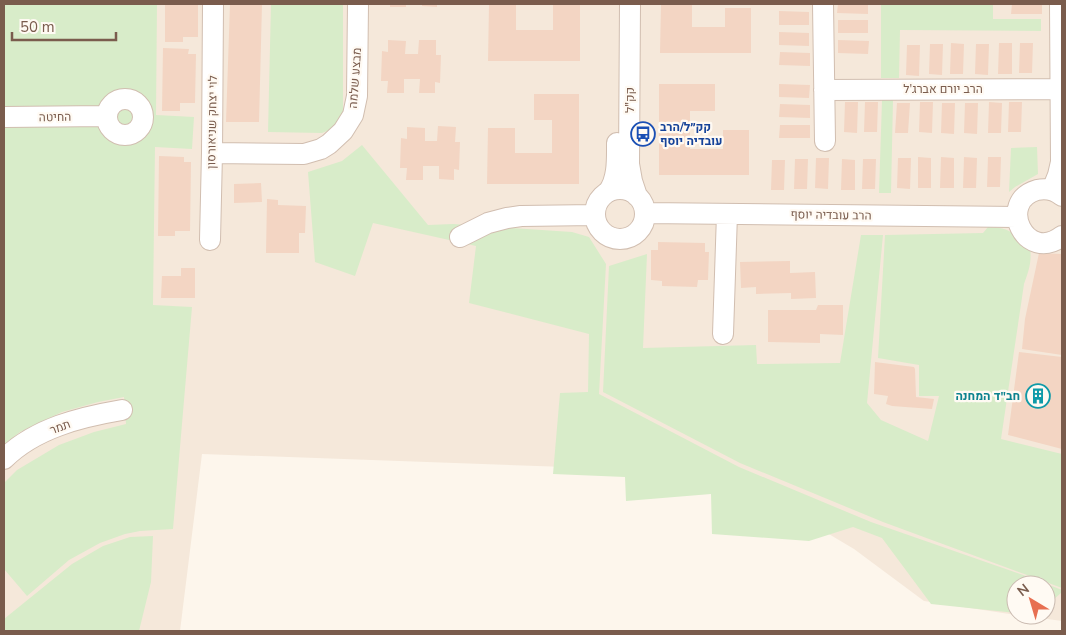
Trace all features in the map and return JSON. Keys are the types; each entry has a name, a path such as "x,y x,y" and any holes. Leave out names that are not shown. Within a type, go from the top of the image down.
{"street":[{"name":"לוי יצחק שניאורסון","path":"210,240 213,4"},
{"name":"מבצע שלמה","path":"212,153 304,154 329,144 343,131 353,115 356,96 358,4"},
{"name":"קק\"ל","path":"608,192 613,184 616,161 617,4"},
{"name":"קק\"ל","path":"630,4 629,164 632,181 641,204"},
{"path":"823,4 825,141"},
{"path":"1060,4 1061,162 1057,193 1039,190 1028,195 1020,205 1017,217 1023,233 1033,240 1041,243 1049,242 1057,240 1062,236"},
{"name":"הרב יורם אברג'ל","path":"824,90 1061,89"},
{"name":"החיטה","path":"4,117 106,116"},
{"path":"623,189 630,192 641,204 644,220 639,230 632,236 621,239 613,238 605,234 598,225 595,215 598,203 608,192 623,189"},
{"name":"הרב עובדיה יוסף","path":"641,204 727,214 1017,217"},
{"path":"722,334 727,214"},
{"path":"460,237 488,224 514,217 595,215"},
{"name":"תמר","path":"4,459 28,440 56,427 91,415 122,410"}],"shaded area":[{"path":"4,4 1062,4 1062,621 1056,620 1056,575 1006,575 1006,613 924,601 854,549 770,499 652,470 202,454 180,631 4,631"}],"green space":[{"path":"4,4 157,4 156,115 194,117 192,149 155,147 153,305 192,307 173,529 140,531 100,543 69,560 27,596 4,569 4,483 17,470 59,445 94,432 126,424 124,397 62,412 20,432 4,445"},
{"path":"271,4 343,4 343,115 332,129 322,133 268,132"},
{"path":"881,4 993,4 993,19 1041,19 1041,31 900,30 899,78 881,78"},
{"path":"882,100 893,100 891,193 879,193"},
{"path":"362,145 428,225 453,224 572,232 589,237 606,264 599,394 739,467 871,522 1023,575 1006,575 1006,612 931,604 882,538 853,527 809,541 712,534 711,494 626,501 625,477 553,474 560,393 588,392 589,334 469,303 476,246 373,223 355,276 315,262 308,172 342,161"},
{"path":"1037,147 1038,174 1009,192 1011,148"},
{"path":"988,227 1002,228 1015,235 1030,247 1029,270 1024,284 1001,439 1062,454 1062,588 1056,586 1056,575 1027,575 883,522 740,463 603,392 609,266 647,254 643,348 756,345 757,364 840,363 861,235 883,235 867,403 881,420 928,441 939,396 919,396 919,365 878,358 885,235 983,233"},
{"path":"153,536 151,582 139,631 4,631 4,619 72,564 103,546 130,537"},
{"path":"1056,588 1062,590 1056,597"}],"building":[{"path":"165,4 198,4 198,37 183,37 183,42 165,42"},
{"path":"230,4 262,4 259,122 226,122"},
{"path":"390,4 406,4 406,7 390,7"},
{"path":"422,4 437,4 437,7 422,6"},
{"path":"553,4 580,4 580,61 488,61 489,5 516,5 516,30 553,30"},
{"path":"661,4 692,4 692,27 725,27 725,8 751,8 751,53 660,53"},
{"path":"838,4 868,4 868,14 837,13"},
{"path":"1012,4 1042,4 1042,14 1011,14"},
{"path":"779,11 809,12 809,25 779,25"},
{"path":"838,20 868,20 868,33 838,33"},
{"path":"779,32 809,33 809,46 779,45"},
{"path":"388,40 406,41 405,54 418,54 419,40 436,40 436,55 441,55 440,83 435,82 435,93 419,93 420,79 404,79 404,93 387,93 388,81 381,81 382,51 388,52"},
{"path":"838,40 869,41 868,54 838,53"},
{"path":"951,43 964,44 963,74 950,74"},
{"path":"999,43 1012,43 1012,74 998,74"},
{"path":"1020,43 1033,43 1032,73 1019,73"},
{"path":"930,44 943,44 942,75 929,74"},
{"path":"976,44 989,44 988,75 975,74"},
{"path":"907,45 920,45 919,76 906,75"},
{"path":"163,48 189,49 188,54 196,54 195,103 180,103 180,111 162,111"},
{"path":"780,52 810,53 810,66 779,65"},
{"path":"659,84 715,84 715,111 690,111 690,149 723,149 723,130 749,130 749,175 659,175"},
{"path":"779,84 810,85 809,98 779,97"},
{"path":"534,94 579,94 579,184 487,184 488,128 515,128 515,153 552,153 552,120 534,120"},
{"path":"845,102 858,102 857,133 844,132"},
{"path":"865,102 878,102 877,132 864,132"},
{"path":"920,102 933,102 932,133 919,132"},
{"path":"989,102 1002,103 1001,133 988,133"},
{"path":"1009,102 1022,102 1021,132 1008,132"},
{"path":"897,103 910,103 908,133 895,133"},
{"path":"942,103 955,103 954,134 941,133"},
{"path":"965,103 978,103 977,134 964,133"},
{"path":"780,104 810,105 810,118 779,117"},
{"path":"780,125 810,125 810,138 779,138"},
{"path":"438,126 456,127 455,142 460,142 459,170 454,169 454,180 439,179 439,166 423,166 423,180 406,180 407,168 400,168 401,138 407,139 407,127 425,128 425,141 437,141"},
{"path":"159,156 184,157 184,162 191,162 190,231 175,231 175,236 158,236"},
{"path":"918,157 931,158 931,188 918,188"},
{"path":"941,157 954,158 954,188 940,188"},
{"path":"964,157 977,158 976,188 963,188"},
{"path":"988,157 1001,157 1000,187 987,187"},
{"path":"816,158 829,158 828,189 815,188"},
{"path":"898,158 911,158 910,189 897,188"},
{"path":"795,159 808,159 807,189 794,189"},
{"path":"842,159 855,160 855,190 841,190"},
{"path":"863,159 876,159 875,189 862,189"},
{"path":"772,160 785,160 784,190 771,190"},
{"path":"261,183 262,202 234,203 234,184"},
{"path":"267,199 278,200 278,205 306,206 305,233 299,233 299,253 266,253"},
{"path":"658,242 705,243 705,252 709,252 708,280 698,280 697,287 662,286 662,281 651,280 651,250 658,250"},
{"path":"1039,253 1062,254 1062,355 1022,349 1025,319"},
{"path":"790,261 790,273 815,272 816,298 791,299 791,293 756,294 756,287 741,288 740,262"},
{"path":"181,268 195,268 195,298 161,298 162,276 181,276"},
{"path":"818,305 843,305 843,335 820,334 820,343 768,342 768,310 816,310"},
{"name":"חב\"ד המחנה","path":"1019,352 1062,357 1062,449 1008,435"},
{"path":"875,362 914,367 916,397 934,399 932,409 886,404 888,396 874,394"}],"place":[{"name":"קק״ל/הרב עובדיה יוסף","path":"643,134"},
{"name":"חב\"ד המחנה","path":"1038,396"}]}
